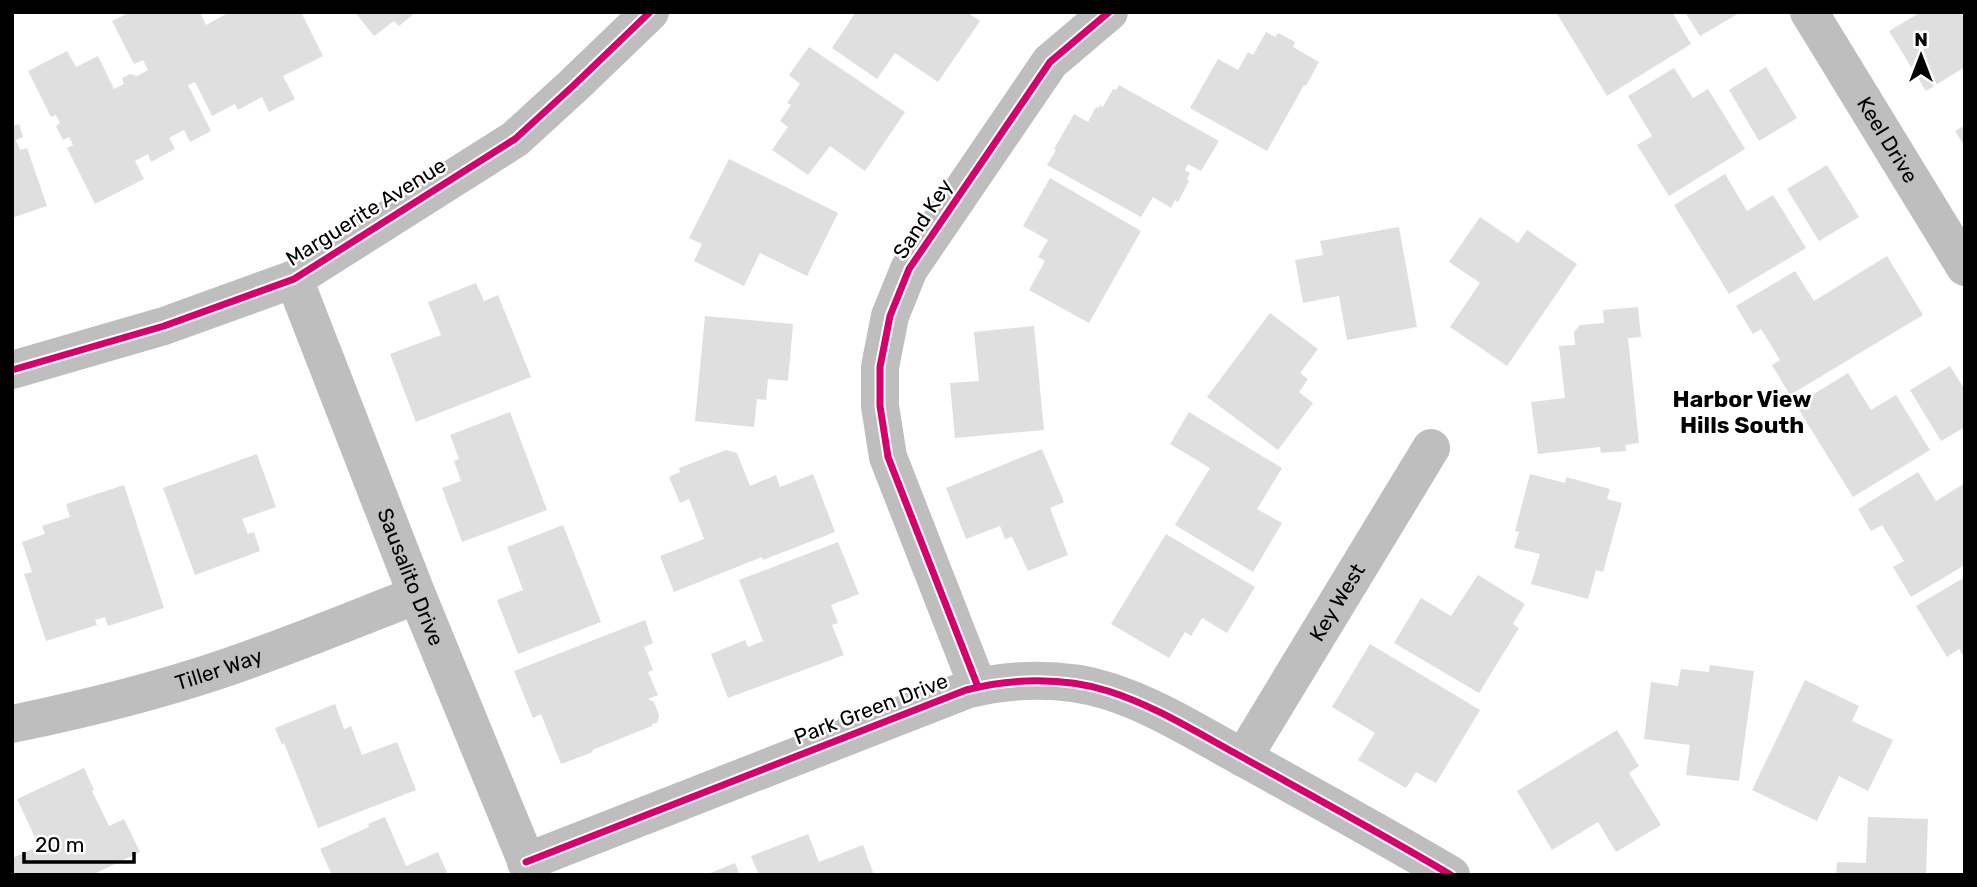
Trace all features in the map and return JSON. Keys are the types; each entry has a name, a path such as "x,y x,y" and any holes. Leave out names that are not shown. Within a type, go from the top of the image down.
{"street":[{"name":"Marguerite Avenue","path":"12,370 164,326 294,278 515,139 650,12"},
{"name":"Sand Key","path":"978,687 888,457 880,406 880,367 890,316 909,269 1050,62 1109,12"},
{"name":"Keel Drive","path":"1809,12 1965,267"},
{"name":"Sausalito Drive","path":"294,278 418,595 529,868"},
{"name":"Key West","path":"1243,758 1431,448"},
{"name":"Tiller Way","path":"12,724 147,692 228,667 418,595"},
{"name":"Park Green Drive","path":"529,868 978,687 1016,681 1070,682 1109,691 1157,711 1392,839 1451,875"}],"building":[{"path":"130,12 200,12 206,25 226,14 225,12 301,12 323,56 283,76 295,99 269,112 262,97 238,110 235,104 212,116 195,82 188,85 211,131 190,142 184,130 169,138 175,149 151,162 148,154 135,161 144,179 95,204 67,148 73,145 69,137 63,140 56,126 60,123 56,115 51,117 28,71 67,51 76,67 98,56 114,89 124,84 122,78 130,74 137,76 148,70 143,60 134,64 112,21"},
{"path":"355,12 416,12 399,26 394,21 374,36"},
{"path":"856,12 967,12 980,21 938,82 895,53 877,79 832,48"},
{"path":"1556,12 1672,12 1691,44 1607,96"},
{"path":"1685,12 1741,12 1700,36"},
{"path":"1921,12 1965,12 1965,67 1926,91 1889,31"},
{"path":"1266,32 1275,37 1278,33 1295,42 1293,47 1319,62 1267,151 1190,108 1218,59 1238,70 1248,52 1253,55"},
{"path":"809,47 905,112 865,171 830,146 808,175 772,150 788,127 780,121 791,105 787,103 800,84 789,75"},
{"path":"1766,67 1797,118 1759,141 1729,90"},
{"path":"1674,68 1693,98 1708,89 1745,149 1669,196 1637,145 1652,136 1628,96"},
{"path":"1119,85 1219,141 1201,171 1188,164 1185,170 1190,173 1187,179 1189,181 1178,202 1175,200 1171,208 1153,197 1141,217 1047,165 1074,114 1088,122 1096,107 1103,107 1113,89 1116,90"},
{"path":"19,124 23,137 16,140 20,150 27,148 47,206 12,218 12,126"},
{"path":"1965,125 1965,147 1955,131"},
{"path":"729,159 838,213 807,276 760,253 744,286 694,261 702,244 689,238"},
{"path":"1827,165 1859,217 1819,241 1787,189"},
{"path":"1725,174 1747,211 1773,195 1806,248 1729,294 1674,205"},
{"path":"1050,178 1141,231 1089,323 1029,290 1045,261 1038,257 1048,240 1023,226"},
{"path":"1480,217 1518,243 1527,230 1577,264 1507,366 1450,327 1480,283 1449,262"},
{"path":"1399,227 1417,327 1347,340 1339,296 1303,303 1295,260 1323,255 1320,241"},
{"path":"1887,256 1923,315 1790,395 1772,365 1780,360 1761,329 1753,334 1736,306 1795,271 1814,301"},
{"path":"476,283 484,301 498,295 531,377 416,422 390,354 441,335 428,302"},
{"path":"1638,307 1641,337 1628,338 1639,443 1625,445 1626,451 1601,453 1600,447 1538,454 1531,402 1565,398 1559,346 1575,345 1574,332 1580,325 1604,323 1603,310"},
{"path":"1270,313 1318,349 1300,373 1308,379 1299,392 1313,403 1278,450 1207,397"},
{"path":"705,316 793,324 788,381 768,379 766,400 757,399 754,427 695,421"},
{"path":"1034,326 1044,430 955,438 950,383 979,381 974,332"},
{"path":"1950,366 1965,390 1965,427 1941,441 1910,390"},
{"path":"1848,373 1871,410 1896,395 1930,450 1853,497 1796,405"},
{"path":"510,412 547,510 462,542 442,488 461,481 454,461 459,459 450,435"},
{"path":"1189,412 1282,468 1257,509 1282,523 1253,572 1175,525 1210,468 1170,444"},
{"path":"1042,449 1064,502 1050,508 1068,555 1028,571 1012,537 1005,539 1000,526 966,539 946,488"},
{"path":"726,450 737,453 750,486 776,475 780,487 813,474 835,532 674,592 660,556 704,539 689,499 680,503 669,477 680,472 679,468"},
{"path":"257,454 276,507 242,519 248,534 254,532 260,551 195,575 163,488"},
{"path":"1918,472 1936,501 1965,483 1965,565 1911,597 1893,567 1904,561 1882,525 1871,531 1858,509"},
{"path":"1530,474 1565,483 1566,477 1610,489 1607,499 1622,503 1603,572 1596,570 1588,599 1531,584 1540,554 1514,548 1519,532 1515,531"},
{"path":"124,485 164,608 108,626 105,617 95,620 97,625 46,641 24,574 32,572 22,542 45,534 42,526 70,517 66,504"},
{"path":"563,525 601,622 518,654 497,600 523,590 507,547"},
{"path":"1166,534 1255,587 1227,633 1202,618 1191,636 1185,632 1169,658 1111,624"},
{"path":"838,542 859,594 831,605 838,623 832,625 844,655 728,698 711,654 745,640 748,647 763,641 739,580"},
{"path":"1478,575 1525,604 1513,624 1519,628 1479,693 1394,643 1421,598 1451,616"},
{"path":"1965,577 1965,659 1959,649 1947,657 1916,606"},
{"path":"645,620 653,643 644,647 653,670 648,672 658,695 648,699 654,702 659,715 657,723 561,764 541,714 533,718 514,671"},
{"path":"1370,644 1480,710 1436,783 1416,772 1406,788 1358,760 1375,733 1332,707"},
{"path":"1710,665 1754,671 1739,781 1686,775 1690,745 1644,739 1651,682 1678,686 1681,669 1709,672"},
{"path":"1805,680 1859,706 1852,721 1893,740 1868,791 1839,776 1817,821 1752,790"},
{"path":"335,704 344,729 351,726 362,755 397,742 416,790 318,828 284,743 282,745 275,728"},
{"path":"1617,730 1639,766 1629,773 1661,825 1616,852 1598,822 1552,850 1517,791"},
{"path":"84,768 109,826 124,819 140,852 92,875 13,875 12,858 39,846 17,799"},
{"path":"385,817 406,866 438,852 448,875 332,875 320,849"},
{"path":"1868,817 1928,819 1926,875 1836,875 1837,862 1866,863"},
{"path":"808,834 819,862 863,845 874,875 759,875 751,856"},
{"path":"735,863 740,875 705,875"}],"cycle path":[{"path":"12,370 164,326 294,279 515,139 650,12"},
{"path":"978,687 888,457 880,406 880,367 890,316 909,269 1050,62 1109,12"},
{"path":"526,862 966,690 1019,681 1056,681 1108,691 1160,712 1451,875"}],"district":[{"name":"Harbor View Hills South","path":"1742,412"}]}
